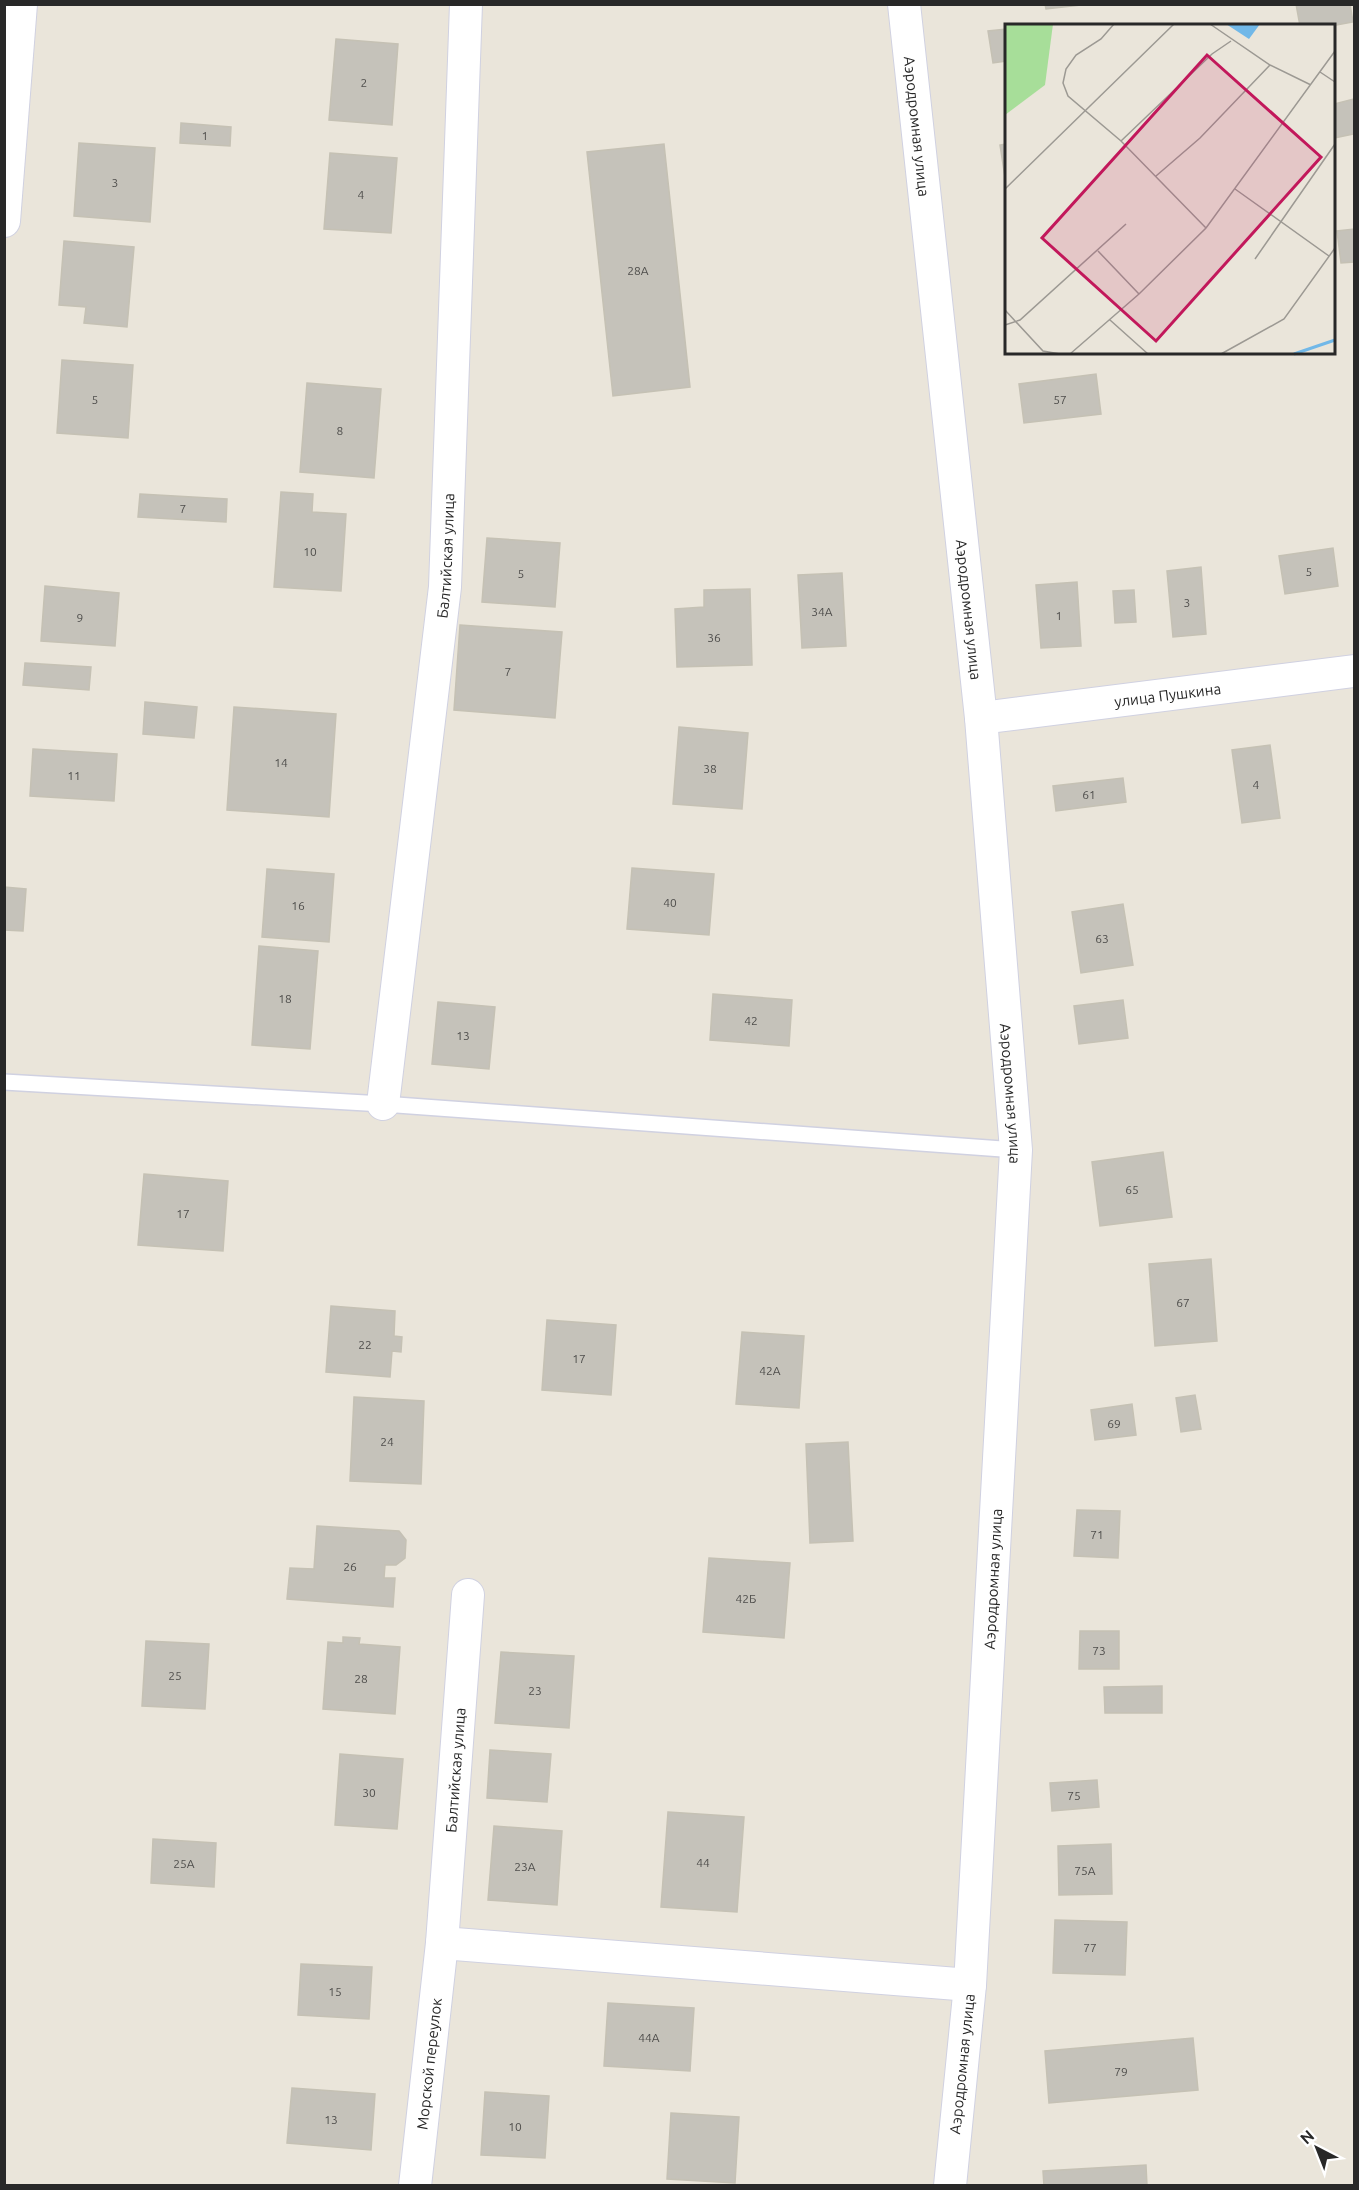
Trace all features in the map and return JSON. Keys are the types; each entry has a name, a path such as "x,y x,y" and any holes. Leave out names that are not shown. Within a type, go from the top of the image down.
{"street":[{"path":"4,221 21,4"},
{"name":"Балтийская улица","path":"383,1104 445,587 466,4"},
{"name":"Аэродромная улица","path":"904,4 981,718 1016,1150 970,1985 950,2186"},
{"name":"улица Пушкина","path":"981,718 1354,671"},
{"name":"Балтийская улица","path":"442,1943 468,1595"},
{"path":"442,1943 970,1985"},
{"name":"Морской переулок","path":"415,2186 442,1943"}],"lane":[{"path":"4,1082 383,1104 1016,1150"}],"building":[{"path":"1045,4 1090,4 1046,9"},
{"path":"1296,4 1350,4 1353,22 1335,25 1300,24"},
{"path":"1005,29 1005,61 993,63 988,31"},
{"path":"336,39 398,44 392,125 329,120"},
{"path":"1354,99 1354,134 1335,138 1335,104"},
{"path":"181,123 231,127 230,146 180,143"},
{"path":"79,143 155,148 150,222 74,216"},
{"path":"664,144 690,387 613,396 587,152"},
{"path":"1005,144 1005,177 1000,145"},
{"path":"330,153 397,158 391,233 324,229"},
{"path":"1354,229 1354,262 1341,263 1337,231"},
{"path":"64,241 134,247 127,327 84,323 86,307 59,305"},
{"path":"62,360 133,365 128,438 57,433"},
{"path":"1096,374 1101,414 1024,423 1019,384"},
{"path":"307,383 381,389 374,478 300,472"},
{"path":"281,492 313,494 312,512 346,514 341,591 274,587"},
{"path":"140,494 227,499 226,522 138,517"},
{"path":"487,538 560,543 555,607 482,602"},
{"path":"1333,548 1338,586 1285,594 1279,556"},
{"path":"1201,567 1206,634 1173,637 1167,571"},
{"path":"842,573 846,646 802,648 798,575"},
{"path":"1077,582 1081,646 1041,648 1036,585"},
{"path":"45,586 119,593 115,646 41,641"},
{"path":"750,589 752,665 677,667 675,609 704,607 704,590"},
{"path":"1134,590 1136,622 1115,623 1113,591"},
{"path":"460,625 562,632 555,718 454,710"},
{"path":"25,663 91,667 89,690 23,685"},
{"path":"145,702 197,707 194,738 143,734"},
{"path":"234,707 336,714 329,817 227,810"},
{"path":"679,727 748,733 742,809 673,804"},
{"path":"1270,745 1280,818 1242,823 1232,750"},
{"path":"33,749 117,754 114,801 30,796"},
{"path":"1123,778 1126,802 1056,811 1053,786"},
{"path":"632,868 714,874 709,935 627,929"},
{"path":"267,869 334,874 329,942 262,937"},
{"path":"4,887 26,889 23,931 4,930"},
{"path":"1123,904 1133,965 1081,973 1072,912"},
{"path":"259,946 318,951 310,1049 252,1045"},
{"path":"713,994 792,1000 789,1046 710,1040"},
{"path":"1123,1000 1128,1038 1079,1044 1074,1006"},
{"path":"438,1002 495,1007 489,1069 432,1064"},
{"path":"1163,1152 1172,1217 1100,1226 1092,1162"},
{"path":"144,1174 228,1181 223,1251 138,1245"},
{"path":"1211,1259 1217,1341 1155,1346 1149,1264"},
{"path":"331,1306 395,1311 394,1336 402,1337 401,1352 392,1351 390,1377 326,1372"},
{"path":"547,1320 616,1325 611,1395 542,1390"},
{"path":"742,1332 804,1336 799,1408 736,1404"},
{"path":"1195,1395 1201,1429 1181,1432 1176,1398"},
{"path":"354,1397 424,1401 421,1484 350,1481"},
{"path":"1132,1404 1136,1435 1095,1440 1091,1410"},
{"path":"848,1442 853,1541 810,1543 806,1444"},
{"path":"1077,1510 1120,1511 1118,1558 1074,1556"},
{"path":"317,1526 399,1531 406,1540 405,1558 396,1565 385,1565 384,1578 395,1578 393,1607 287,1599 290,1568 314,1569"},
{"path":"709,1558 790,1563 784,1638 703,1632"},
{"path":"1080,1631 1119,1631 1119,1669 1079,1669"},
{"path":"343,1637 360,1638 359,1644 400,1647 395,1714 323,1709 328,1642 343,1643"},
{"path":"146,1641 209,1644 205,1709 142,1706"},
{"path":"501,1652 574,1656 569,1728 495,1723"},
{"path":"1162,1686 1162,1713 1105,1713 1104,1687"},
{"path":"490,1750 551,1754 547,1802 487,1798"},
{"path":"340,1754 403,1759 397,1829 335,1825"},
{"path":"1097,1780 1099,1807 1052,1811 1050,1783"},
{"path":"668,1812 744,1817 737,1912 661,1907"},
{"path":"494,1826 562,1831 557,1905 488,1900"},
{"path":"153,1839 216,1843 214,1887 151,1883"},
{"path":"1111,1844 1112,1894 1059,1895 1058,1846"},
{"path":"1055,1920 1127,1922 1125,1975 1053,1973"},
{"path":"301,1964 372,1967 369,2019 298,2015"},
{"path":"608,2003 694,2008 690,2071 604,2066"},
{"path":"1193,2038 1198,2090 1049,2103 1045,2051"},
{"path":"292,2088 375,2094 371,2150 287,2143"},
{"path":"485,2092 549,2096 545,2158 481,2155"},
{"path":"671,2113 739,2117 735,2183 667,2179"},
{"path":"1146,2165 1147,2186 1044,2186 1043,2171"}]}
